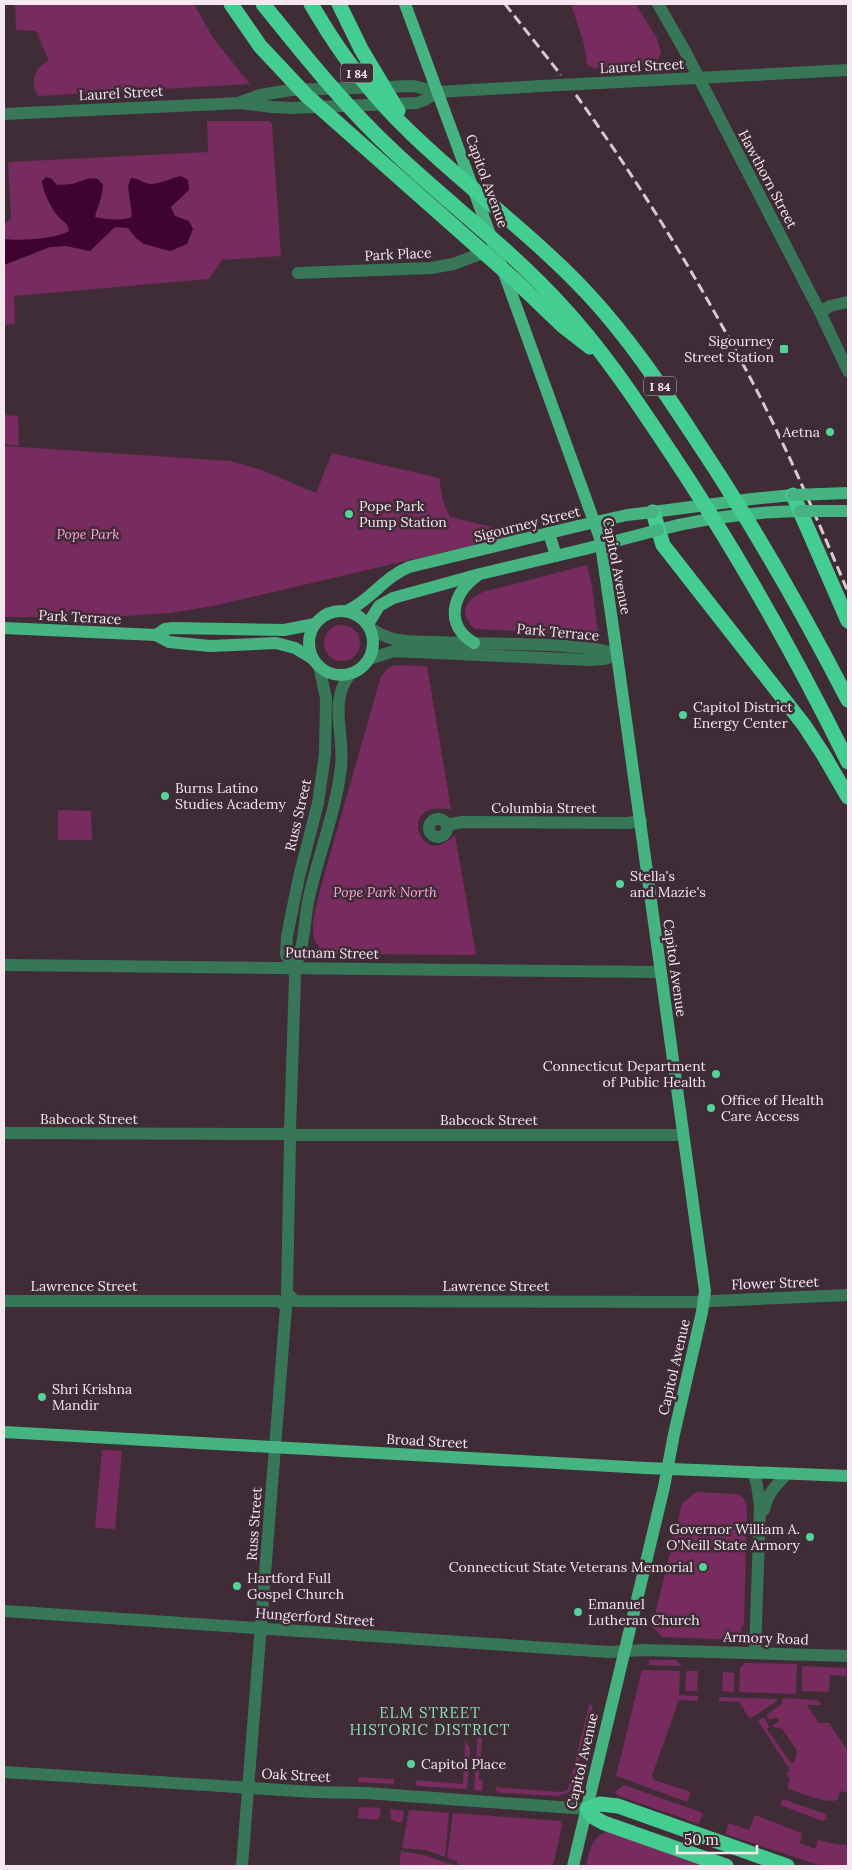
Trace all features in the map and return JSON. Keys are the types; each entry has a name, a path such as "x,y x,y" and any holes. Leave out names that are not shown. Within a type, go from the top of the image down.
{"highway":[{"path":"231,4 260,46 307,96 581,341 604,355"},
{"name":"I 84","path":"264,4 341,99 370,130 541,284 604,355 682,470 749,576 794,657 848,762"},
{"path":"339,4 361,49 405,126"},
{"name":"I 84","path":"314,9 336,44 362,79 405,126 565,271 623,336 674,406 739,506 798,604 848,700"},
{"path":"793,495 848,621"},
{"path":"653,512 663,544 804,725 848,797"},
{"path":"726,1866 604,1823 595,1819 587,1809 602,1804 618,1806 787,1866"}],"main road":[{"name":"Capitol Avenue","path":"405,4 496,248 597,529 617,655 705,1291 663,1492 623,1651 573,1866"},
{"name":"Sigourney Street","path":"347,611 365,601 391,576 409,567 578,526 627,515 752,499 848,493"},
{"path":"368,625 379,606 389,600 480,574 685,523 728,516 848,510"},
{"path":"549,533 556,556"},
{"path":"474,643 460,630 456,622 455,610 456,601 463,590 480,574"},
{"path":"347,611 358,615 368,625 373,635 374,645 369,660 361,668 350,674 333,674 316,662 310,651 309,639 315,624 330,613 347,611"},
{"name":"Park Terrace","path":"4,628 156,635 170,628 288,630 315,624"},
{"path":"219,646 220,629"},
{"name":"Park Terrace","path":"156,635 168,642 219,646 276,643 295,648 316,662"},
{"name":"Broad Street","path":"4,1432 667,1469 848,1476"}],"street":[{"name":"Hawthorn Street","path":"658,4 673,27 820,312 848,371"},
{"name":"Laurel Street","path":"241,103 260,95 291,90 413,86 438,92 848,70"},
{"name":"Laurel Street","path":"4,114 241,103 291,108 417,103 438,92"},
{"name":"Park Place","path":"298,273 431,268 453,264 496,248"},
{"path":"820,312 830,306 848,302"},
{"name":"Park Terrace","path":"368,625 384,636 394,640 524,643 590,648 605,650 617,655"},
{"name":"Park Terrace","path":"369,660 385,653 396,651 588,660 604,659 617,655"},
{"name":"Russ Street","path":"242,1866 250,1788 274,1447 287,1300 290,1140 293,1131 295,978 294,968 286,954 289,925 318,803 325,754 326,698 316,662"},
{"name":"Russ Street","path":"294,968 299,958 309,895 338,786 342,754 338,698 350,674"},
{"name":"Columbia Street","path":"447,825 462,822 628,823 640,821"},
{"name":"Putnam Street","path":"4,965 660,972"},
{"name":"Babcock Street","path":"4,1134 282,1134 293,1131 683,1135"},
{"name":"Flower Street","path":"704,1301 848,1295"},
{"name":"Lawrence Street","path":"4,1301 704,1301"},
{"path":"753,1472 758,1491 760,1522 755,1653"},
{"path":"760,1522 769,1494 788,1474"},
{"name":"Hungerford Street","path":"4,1611 609,1652 623,1651"},
{"name":"Armory Road","path":"623,1651 848,1656"},
{"name":"Oak Street","path":"4,1772 313,1792 366,1792 587,1809"}],"green space":[{"path":"15,4 194,4 213,38 250,84 39,96 35,92 35,77 39,68 49,61 36,31 16,30"},
{"path":"571,4 636,4 657,39 661,53 658,60 638,67 594,68 587,65 584,44"},
{"path":"207,121 269,121 272,124 281,256 222,260 209,279 14,296 15,324 4,325 4,225 11,218 8,162 208,152"},
{"path":"4,415 18,416 19,446 4,444"},
{"name":"Pope Park","path":"4,446 230,461 259,469 316,493 332,453 439,478 443,501 450,517 521,534 213,606 170,613 112,617 4,617"},
{"path":"587,565 592,586 598,632 591,635 475,629 466,618 465,613 468,603 483,592"},
{"path":"342,625 349,626 355,630 359,636 359,650 355,656 349,660 342,661 335,660 329,656 325,650 324,643 325,636 329,630 335,626"},
{"name":"Pope Park North","path":"395,665 427,666 451,809 427,811 421,816 418,828 423,840 435,846 444,843 455,835 476,955 332,954 322,950 316,943 313,934 313,924 322,883 381,676 387,669"},
{"path":"58,810 91,811 92,840 58,840"},
{"path":"102,1450 122,1451 115,1529 95,1528"},
{"path":"696,1492 738,1494 743,1498 747,1507 744,1625 742,1626 741,1634 734,1640 663,1637 652,1627 682,1504"},
{"path":"649,1660 676,1660 681,1666 649,1665"},
{"path":"745,1663 797,1664 796,1694 739,1692 740,1668"},
{"path":"802,1666 848,1668 848,1676 830,1675 829,1692 802,1691"},
{"path":"642,1670 680,1671 679,1695 698,1696 698,1701 679,1700 652,1776 654,1780 691,1792 687,1802 616,1776"},
{"path":"686,1671 698,1671 697,1691 685,1691"},
{"path":"723,1672 734,1673 734,1692 722,1691"},
{"path":"719,1697 777,1699 777,1701 750,1719 739,1702 719,1701"},
{"path":"782,1698 818,1700 822,1705 807,1705 819,1723 829,1723 848,1751 848,1793 841,1791 838,1799 828,1801 787,1788 790,1780 786,1773 790,1770 758,1721 763,1717 770,1727 767,1729 791,1763 794,1763 796,1749 782,1729 773,1727 773,1725 779,1722 778,1718 769,1719 766,1715 782,1704"},
{"path":"589,1705 593,1705 574,1783 569,1792 559,1796 501,1793 496,1791 496,1787 561,1792 568,1790"},
{"path":"474,1725 486,1725 483,1727 479,1779 483,1780 482,1791 474,1790 478,1730"},
{"path":"465,1741 470,1748 467,1789 416,1786 416,1780 463,1784"},
{"path":"359,1777 394,1779 394,1784 358,1782"},
{"path":"624,1785 703,1813 699,1824 619,1796 615,1792"},
{"path":"783,1799 825,1814 827,1819 822,1821 780,1805"},
{"path":"359,1807 381,1808 380,1816 377,1820 358,1818"},
{"path":"390,1809 404,1811 402,1823 391,1820"},
{"path":"409,1810 449,1813 445,1857 425,1850 402,1848"},
{"path":"453,1813 560,1821 562,1825 553,1866 464,1866 457,1864 457,1861 447,1858"},
{"path":"755,1815 802,1833 800,1843 815,1849 818,1840 848,1845 848,1866 822,1866 725,1834 729,1823 749,1830"},
{"path":"608,1832 709,1866 586,1866 592,1845 598,1837"},
{"path":"401,1851 424,1855 454,1864 453,1866 399,1866"}],"shaded area":[{"path":"181,176 188,180 189,190 171,207 175,216 189,221 193,229 187,244 170,251 144,244 128,228 115,227 90,251 66,246 50,247 4,265 4,239 37,239 69,231 67,225 54,211 46,196 42,181 46,177 52,179 57,185 72,184 90,178 98,179 103,185 95,217 120,219 132,216 128,186 131,178 150,184"}],"railway":[{"path":"505,4 561,75"},
{"path":"576,95 644,195 726,333 786,451 848,592"}],"place":[{"name":"Sigourney Street Station","path":"784,349"},
{"name":"Aetna","path":"830,432"},
{"name":"Pope Park Pump Station","path":"349,514"},
{"name":"Capitol District Energy Center","path":"683,715"},
{"name":"Burns Latino Studies Academy","path":"165,796"},
{"name":"Stella's and Mazie's","path":"620,884"},
{"name":"Connecticut Department of Public Health","path":"716,1074"},
{"name":"Office of Health Care Access","path":"711,1108"},
{"name":"Shri Krishna Mandir","path":"42,1397"},
{"name":"Governor William A. O'Neill State Armory","path":"810,1537"},
{"name":"Connecticut State Veterans Memorial","path":"703,1567"},
{"name":"Hartford Full Gospel Church","path":"237,1586"},
{"name":"Emanuel Lutheran Church","path":"578,1612"},
{"name":"Capitol Place","path":"411,1764"}],"district":[{"name":"ELM STREET HISTORIC DISTRICT","path":"430,1720"}]}
